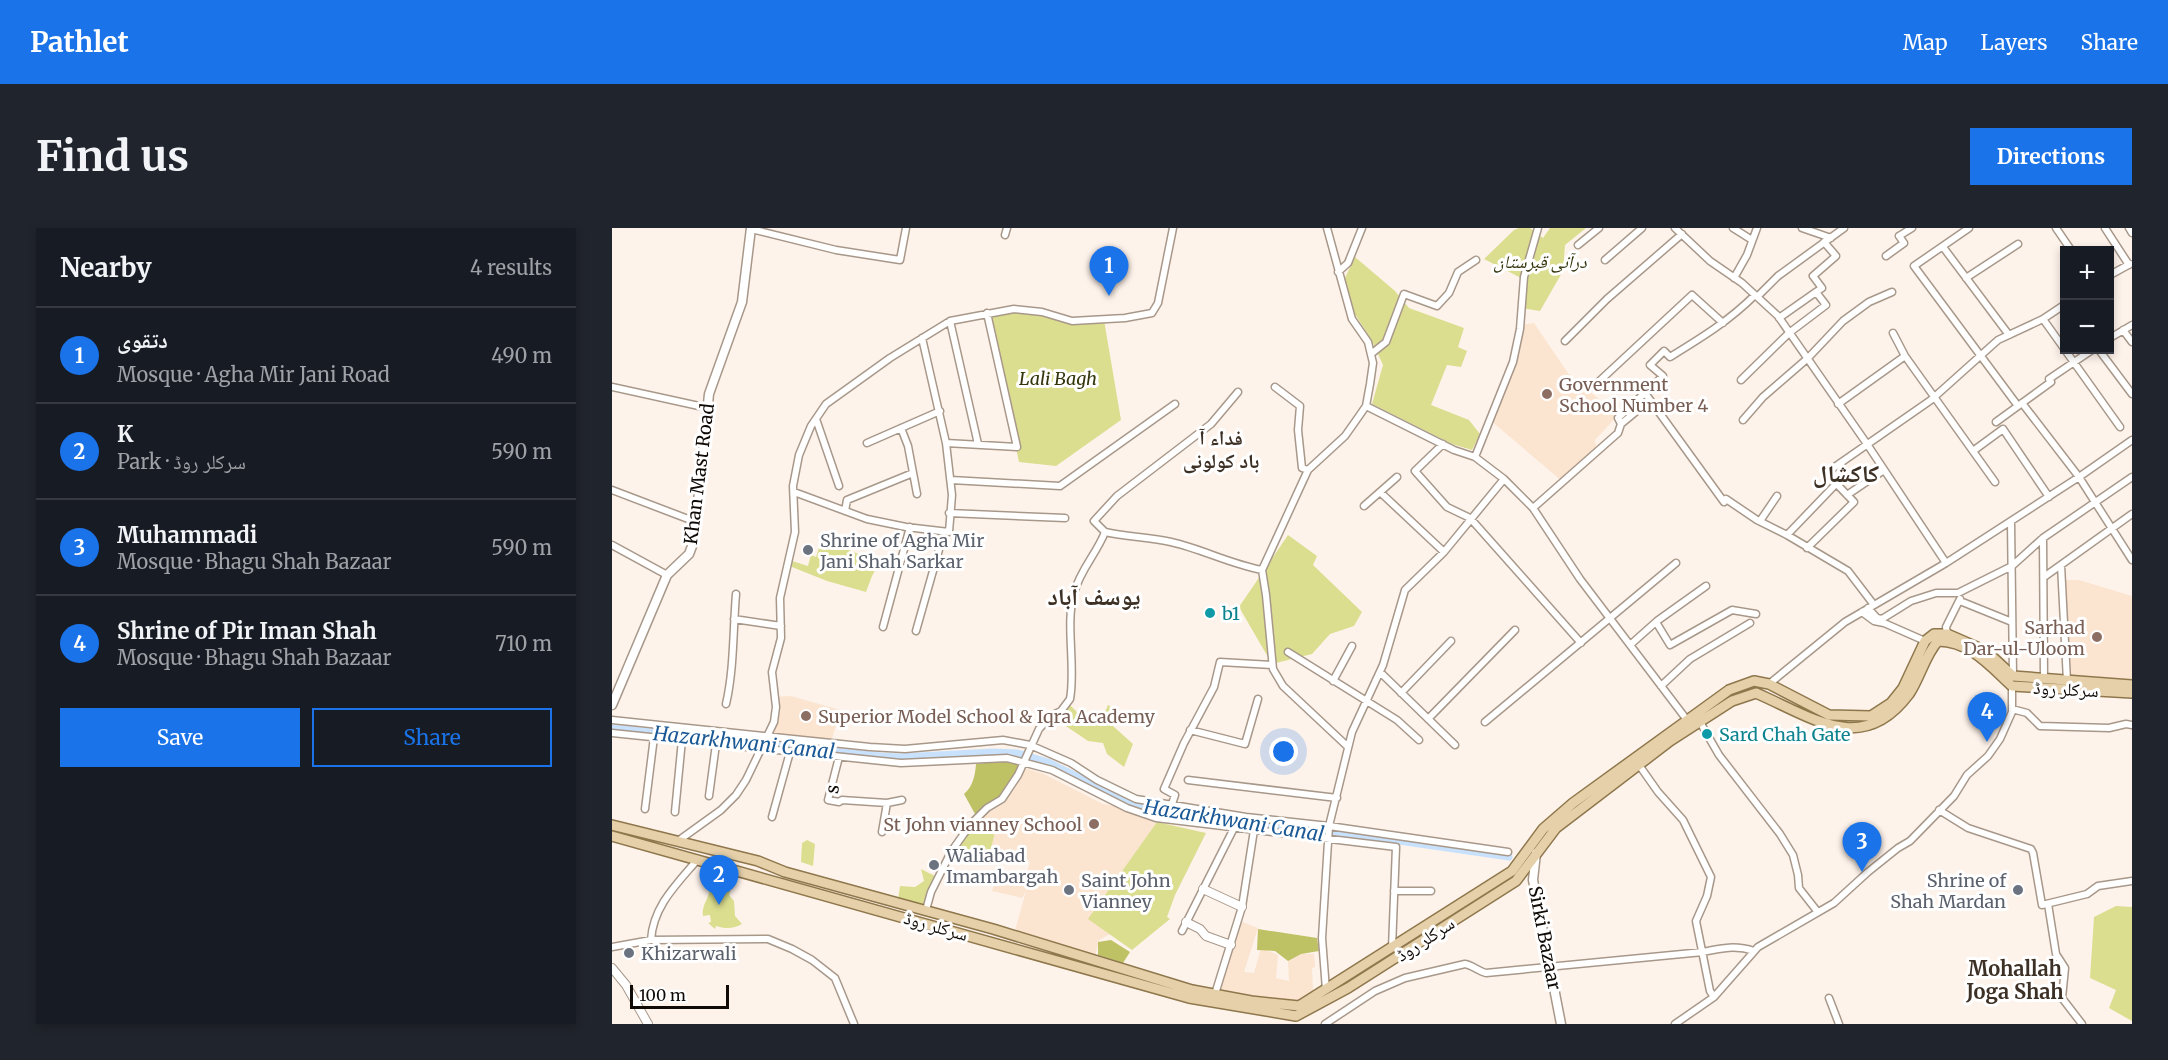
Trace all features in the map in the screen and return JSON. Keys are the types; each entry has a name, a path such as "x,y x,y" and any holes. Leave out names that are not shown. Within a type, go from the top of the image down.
{"main road":[{"name":"Khan Mast Road","path":"612,705 667,575 688,554 694,541 709,394 742,302 751,228"},
{"path":"1532,851 1543,829 1573,803 1729,690 1754,681 1788,692 1829,715 1871,716 1891,703 1903,688 1925,641 1934,634 1947,638"},
{"name":"سرکلر روڈ","path":"612,836 1189,998 1295,1020 1516,881 1516,874 1532,851 1556,828 1670,741 1732,701 1756,693 1828,726 1863,728 1888,716 1910,692 1932,647 1947,638 1982,657 2013,681 2132,693"},
{"path":"2013,681 2044,679 2132,685"},
{"path":"1828,726 1829,715"},
{"path":"1573,803 1579,811"},
{"path":"612,825 758,861 785,872 926,910 1192,990 1299,1006 1440,916 1516,874"},
{"path":"665,850 678,841"},
{"name":"Sirki Bazaar","path":"1532,851 1533,880 1561,1024"},
{"path":"923,922 926,910"},
{"path":"1295,1020 1299,1006"}],"street":[{"path":"751,228 836,250 900,260 906,228"},
{"path":"1005,236 1008,228"},
{"path":"678,841 721,810 735,795 746,780 774,722 776,706 772,672 781,638 780,598 795,532 794,492 799,455 810,426 826,404 890,358 951,321 1014,309 1042,312 1072,321 1125,318 1152,313 1158,303 1173,228"},
{"path":"1327,228 1352,319 1368,342 1373,363 1366,406 1345,436 1308,470 1262,570 1272,665 1283,686 1347,746"},
{"path":"1338,272 1348,263 1362,228"},
{"path":"1475,457 1513,362 1520,329 1524,277 1538,228"},
{"path":"1578,245 1599,228"},
{"path":"1605,260 1642,228"},
{"path":"1675,228 1710,261 1756,296 1779,318 1946,563"},
{"path":"1733,228 1752,240"},
{"path":"1734,278 1747,255 1756,228"},
{"path":"1802,228 1831,238"},
{"path":"1621,424 1618,418 1663,376 1650,364 1664,351 1670,357 1723,323 1778,276 1844,228"},
{"path":"1886,256 1904,243 1899,237 1912,228"},
{"path":"1969,228 1914,266 1981,356 2079,477 2132,558"},
{"path":"2056,228 2068,246"},
{"path":"2105,228 2130,264 2114,272"},
{"path":"2129,228 2132,233"},
{"path":"1565,341 1607,299 1682,234"},
{"path":"1779,318 1822,288 1813,276 1836,256 1824,242"},
{"path":"1966,278 2018,244"},
{"path":"1943,247 2009,335"},
{"path":"1371,354 1386,342 1404,294 1437,306 1449,293 1458,272 1476,260"},
{"path":"1740,380 1789,333 1826,305 1816,292"},
{"path":"1743,420 1763,397 1808,358 1843,321 1869,302 1892,292"},
{"path":"1593,387 1692,295 1723,323"},
{"path":"1807,548 1854,502 1826,473 1935,396 1998,340 2043,319 2060,308"},
{"path":"946,443 1017,447 987,313"},
{"path":"2043,319 2120,427"},
{"path":"951,321 978,444"},
{"path":"2114,335 2132,325"},
{"path":"2123,330 2132,342"},
{"path":"1893,333 1905,356 1995,482"},
{"path":"794,492 867,519 949,532 951,480 946,443 922,338"},
{"path":"1996,422 2051,382 2049,379 2086,354"},
{"path":"2102,354 2132,394"},
{"path":"1838,404 1905,356"},
{"path":"612,387 708,408"},
{"path":"1275,387 1300,406 1302,468 1308,470"},
{"path":"1238,392 1211,424 1117,496 1094,521 1105,532 1170,542 1241,566 1262,570"},
{"path":"1645,393 1724,502 1726,499 1848,571 1874,621 1925,641"},
{"path":"1533,508 1618,433 1621,424 1650,400"},
{"path":"951,480 1060,486 1175,404"},
{"path":"1366,406 1475,457 1504,479 1533,508 1580,579 1687,720"},
{"path":"867,442 940,411"},
{"path":"816,419 839,486"},
{"path":"901,428 908,446 917,494"},
{"path":"1973,451 2003,429 2049,497"},
{"path":"1769,684 1845,622 2011,522 2132,440"},
{"path":"1443,444 1415,471 1447,507 1470,518 1581,643"},
{"path":"1847,495 1884,470"},
{"path":"845,511 847,500 913,473"},
{"path":"1364,506 1397,477"},
{"path":"1868,608 1877,618 1882,619 1911,601 1936,593 1958,593 2012,566 2043,538 2132,477"},
{"path":"1326,990 1322,938 1329,826 1344,772 1347,746 1380,672 1405,590 1444,552 1504,479"},
{"path":"1787,535 1836,484"},
{"path":"612,490 696,522"},
{"path":"1380,492 1444,552"},
{"path":"1760,521 1777,496"},
{"path":"949,513 1065,518"},
{"path":"2044,577 2132,514"},
{"path":"1675,1024 1714,997 1758,947 1834,903 1868,872 1910,841 1954,796 1967,776 1988,756 2000,739 2012,709 2011,522"},
{"path":"883,627 910,527"},
{"path":"916,632 944,532"},
{"path":"926,910 931,892 951,852 973,822 987,808 1002,799 1018,775 1039,729 1051,716 1061,711 1070,699 1073,594 1105,532"},
{"path":"2043,538 2044,679"},
{"path":"612,545 667,575"},
{"path":"1485,722 1676,564"},
{"path":"2061,565 2067,681"},
{"path":"1630,645 1656,622 1706,586"},
{"path":"1947,638 1946,627 1960,601 1958,593"},
{"path":"726,704 731,682 736,594"},
{"path":"1960,601 2012,622"},
{"path":"1656,622 1670,645 1732,610 1756,614"},
{"path":"734,619 781,626"},
{"path":"1661,686 1690,659 1749,623"},
{"path":"1428,718 1515,630"},
{"path":"1401,693 1451,641"},
{"path":"1333,681 1352,646"},
{"path":"1288,652 1397,720 1419,740"},
{"path":"1172,804 1175,795 1164,789 1190,730 1214,687 1220,662 1272,665"},
{"path":"1380,672 1455,745"},
{"path":"1190,730 1245,744 1258,699"},
{"path":"2012,709 2027,713 2040,726 2109,728 2132,725"},
{"path":"612,720 905,749 1003,740 1030,745 1136,799 1246,817 1329,826 1508,852"},
{"path":"1700,722 1719,755 1780,834 1789,849 1798,875 1799,888 1817,911"},
{"path":"612,733 901,763 1007,758 1024,761 1052,771 1127,808 1156,818 1396,847 1392,948"},
{"path":"645,809 654,737"},
{"path":"675,812 682,740"},
{"path":"709,796 716,744"},
{"path":"772,817 790,752"},
{"name":"s","path":"839,757 828,800 887,803 902,800"},
{"path":"1639,765 1658,792 1683,820 1711,877 1707,896 1696,921 1710,991 1714,997"},
{"path":"1188,780 1337,798"},
{"path":"882,832 887,803"},
{"path":"1939,810 1968,828 2031,849 2056,954 2065,968 2062,998 2082,1024"},
{"path":"1182,932 1234,828"},
{"path":"1215,994 1242,907 1254,830"},
{"path":"651,940 652,927 659,907 698,860"},
{"path":"2045,904 2087,894 2098,886 2132,881"},
{"path":"1203,889 1242,907"},
{"path":"1394,891 1431,891"},
{"path":"1186,922 1200,929 1206,936 1231,945"},
{"path":"612,946 651,940 768,939 812,960 835,978 854,1024"},
{"path":"1325,1024 1375,991 1409,977 1464,964 1485,973 1740,947 1754,951"},
{"path":"612,968 626,986 648,1024"},
{"path":"1829,998 1839,1024"}],"shaded area":[{"name":"Government School Number 4","path":"1534,323 1568,373 1618,415 1595,440 1597,455 1563,482 1490,420 1513,362 1520,325"},
{"name":"Sarhad Dar-ul-Uloom","path":"2059,580 2079,580 2132,596 2132,681 2066,677"},
{"name":"Superior Model School & Iqra Academy","path":"791,696 840,710 831,743 768,737 774,722 774,697"},
{"path":"1002,761 1020,765 1000,797 975,814 964,794 970,788 976,764"},
{"path":"1025,768 1046,775 1103,804 1127,808 1156,818 1154,823 1157,822 1089,919 1110,934 1099,940 1095,957 1014,934 1026,891 1022,898 992,891 994,885 1010,880 1028,886 1028,883 1024,883 1030,862 990,850 995,832 980,828 980,819 990,809 1004,802 1016,787"},
{"path":"1240,921 1258,928 1244,972 1254,973 1261,948 1278,955 1276,978 1289,981 1288,961 1295,953 1314,954 1313,990 1299,1006 1218,990"},
{"path":"1258,929 1317,938 1319,951 1301,954 1288,961 1275,951 1257,950"},
{"path":"1111,940 1130,952 1123,963 1098,955 1098,942"}],"green space":[{"name":"درآنی قبرستان","path":"1530,228 1543,238 1550,228 1586,228 1565,245 1563,271 1540,311 1521,308 1523,279 1484,259 1514,230"},
{"path":"1355,257 1395,291 1409,308 1464,328 1458,347 1467,351 1461,367 1447,365 1431,405 1469,420 1480,434 1472,450 1452,444 1372,404 1383,365 1371,339 1351,308 1343,282"},
{"name":"Lali Bagh","path":"1014,309 1072,321 1104,320 1121,420 1056,466 1019,462 987,313"},
{"path":"824,532 849,550 879,563 866,592 827,581 787,565 789,560 808,566 811,555 816,557"},
{"path":"1288,535 1317,556 1313,565 1362,612 1354,626 1330,634 1312,654 1272,664 1239,607"},
{"path":"1067,702 1077,712 1103,717 1108,705 1122,712 1113,726 1133,744 1124,767 1107,754 1103,743 1088,741 1051,716"},
{"path":"1157,822 1206,833 1175,895 1167,917 1170,919 1132,950 1088,919"},
{"path":"975,824 980,828 995,832 988,861 981,859 980,862 952,857 956,847"},
{"path":"807,840 815,844 813,866 801,862 802,843"},
{"path":"921,869 935,876 924,908 898,900 900,886 915,887 924,881"},
{"path":"718,880 717,885 731,889 729,895 734,901 735,916 742,924 739,926 723,928 716,926 715,929 708,923 711,922 710,915 703,916 710,885"},
{"path":"2116,906 2132,907 2132,1021 2109,1008 2116,990 2090,978 2094,917"}],"waterway":[{"name":"Hazarkhwani Canal","path":"612,728 881,756 1018,753 1048,762 1137,806 1186,817 1392,840 1509,857"}],"place":[{"name":"دتقوى","path":"1109,296"},
{"name":"Government School Number 4","path":"1547,394"},
{"name":"Shrine of Agha Mir Jani Shah Sarkar","path":"808,550"},
{"name":"b1","path":"1210,613"},
{"name":"Sarhad Dar-ul-Uloom","path":"2097,637"},
{"name":"Superior Model School & Iqra Academy","path":"806,716"},
{"name":"Sard Chah Gate","path":"1707,734"},
{"name":"Shrine of Pir Iman Shah","path":"1987,742"},
{"name":"St John vianney School","path":"1094,824"},
{"name":"Waliabad Imambargah","path":"934,865"},
{"name":"Muhammadi","path":"1862,872"},
{"name":"Saint John Vianney","path":"1069,890"},
{"name":"Shrine of Shah Mardan","path":"2018,890"},
{"name":"K","path":"719,905"},
{"name":"Khizarwali","path":"629,953"}],"district":[{"name":"فداء آ باد کولونی","path":"1221,448"},
{"name":"کاکشال","path":"1846,473"},
{"name":"یوسف آباد","path":"1094,596"},
{"name":"Mohallah Joga Shah","path":"2015,980"}]}
